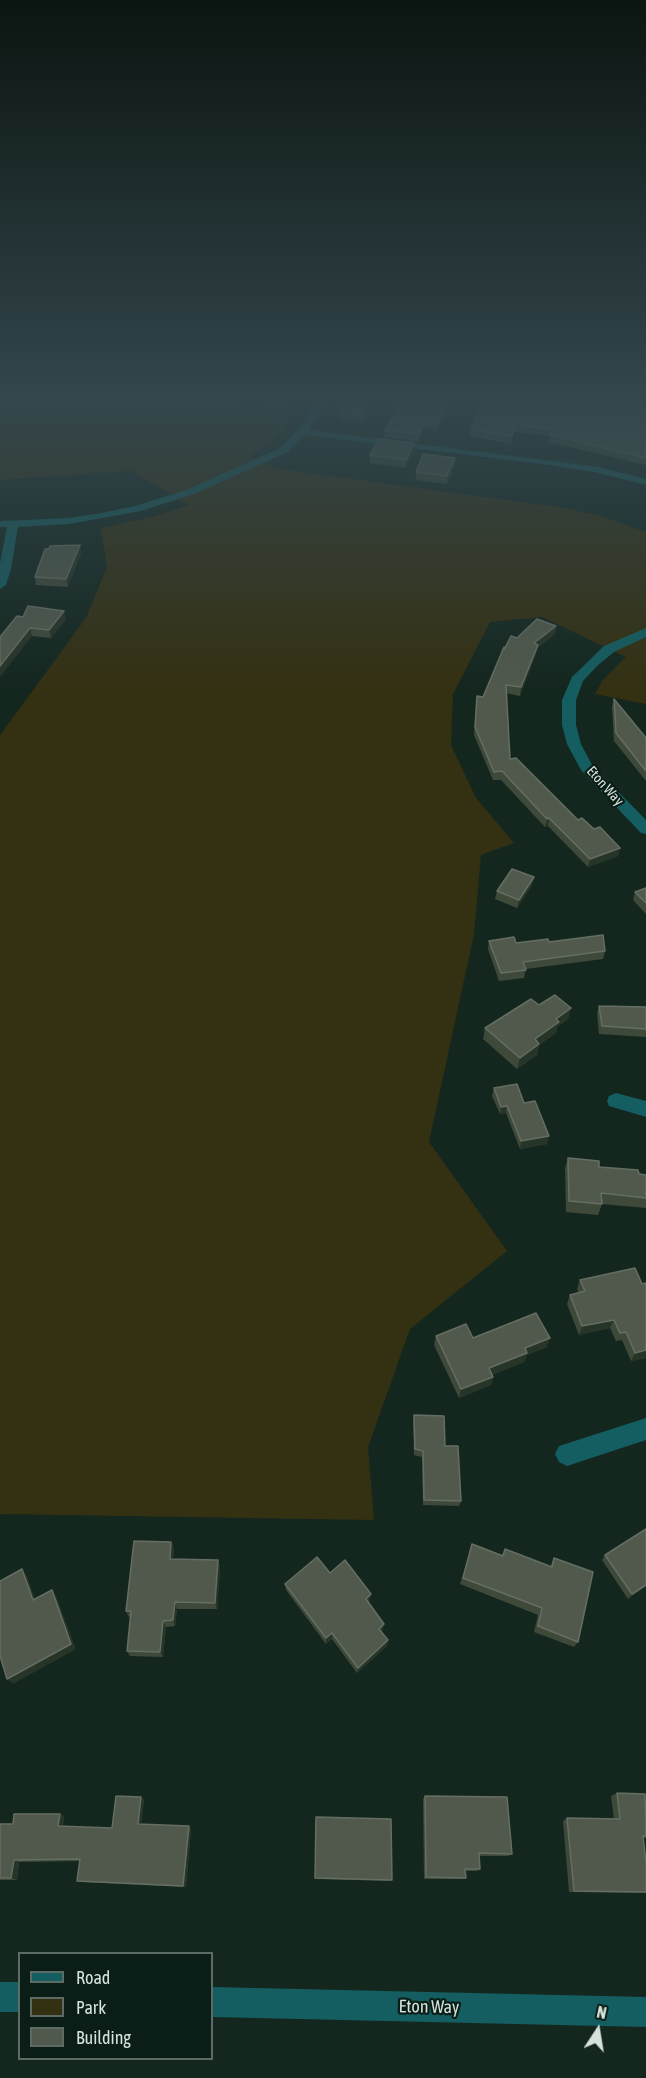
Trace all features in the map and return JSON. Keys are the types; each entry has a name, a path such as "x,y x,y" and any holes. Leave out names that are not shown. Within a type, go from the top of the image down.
{"street":[{"path":"0,585 5,569 6,524 69,521 102,516 168,501 180,496"},
{"name":"Eton Way","path":"646,632 609,649 585,671 569,700 569,725 574,744 586,767 646,829"},
{"path":"616,1101 646,1109"},
{"path":"567,1454 646,1429"},
{"path":"0,1997 18,1997"},
{"name":"Eton Way","path":"213,2002 646,2012"}],"green space":[{"path":"174,496 477,496 597,515 646,532 646,704 595,694 602,681 626,657 542,617 490,622 453,694 451,745 476,798 514,843 481,855 474,934 429,1142 507,1251 410,1329 368,1447 374,1520 0,1514 0,735 86,618 107,567 101,528 152,517 189,505"}],"building":[{"path":"80,545 66,579 35,577 45,549 49,549 50,546"},
{"path":"28,606 64,611 49,630 30,628 0,666 0,637 17,616 23,617"},
{"path":"537,619 556,626 534,643 538,645 521,687 506,685 510,759 516,758 578,820 582,818 594,829 600,827 620,848 590,859 549,818 547,819 502,771 494,772 475,727 477,696 483,697 504,647 504,650 511,636 517,638"},
{"path":"614,699 646,738 646,771 616,733"},
{"path":"512,869 534,877 519,900 497,891"},
{"path":"646,888 646,903 635,892"},
{"path":"603,935 605,951 523,962 526,970 501,973 489,941 514,937 516,943 548,939 549,942"},
{"path":"555,995 571,1008 556,1019 559,1022 535,1039 539,1044 520,1058 485,1028 531,999 539,1005"},
{"path":"599,1006 646,1007 646,1029 602,1026"},
{"path":"517,1084 524,1103 535,1101 549,1136 521,1141 507,1106 501,1107 494,1088"},
{"path":"568,1158 599,1161 599,1167 638,1170 639,1174 646,1175 646,1198 601,1193 602,1204 569,1201"},
{"path":"635,1268 642,1284 646,1283 646,1350 635,1353 626,1332 620,1333 614,1320 582,1326 570,1295 585,1291 580,1280"},
{"path":"536,1313 550,1338 525,1348 527,1353 489,1368 493,1377 461,1389 436,1336 466,1324 473,1338"},
{"path":"414,1415 444,1416 445,1446 458,1446 461,1501 424,1500 423,1451 415,1449"},
{"path":"646,1529 646,1585 632,1594 605,1555"},
{"path":"134,1541 171,1542 170,1559 218,1560 215,1603 175,1602 173,1620 163,1621 160,1652 127,1651 131,1611 126,1611"},
{"path":"472,1544 503,1556 505,1549 552,1567 554,1558 593,1572 578,1642 538,1626 542,1608 463,1578"},
{"path":"317,1557 330,1573 345,1560 371,1594 366,1599 384,1624 379,1629 388,1640 358,1668 332,1633 326,1638 285,1584"},
{"path":"22,1569 33,1600 52,1590 71,1644 7,1679 0,1656 0,1581"},
{"path":"617,1793 645,1794 646,1836 643,1836 646,1892 574,1891 567,1818 620,1819"},
{"path":"116,1796 141,1797 138,1824 189,1826 183,1886 77,1881 80,1859 14,1860 11,1878 0,1878 0,1824 13,1824 14,1814 60,1814 58,1826 112,1828"},
{"path":"425,1796 507,1797 512,1854 479,1853 480,1869 465,1869 466,1878 426,1877"},
{"path":"316,1817 391,1819 392,1880 315,1878"}]}
